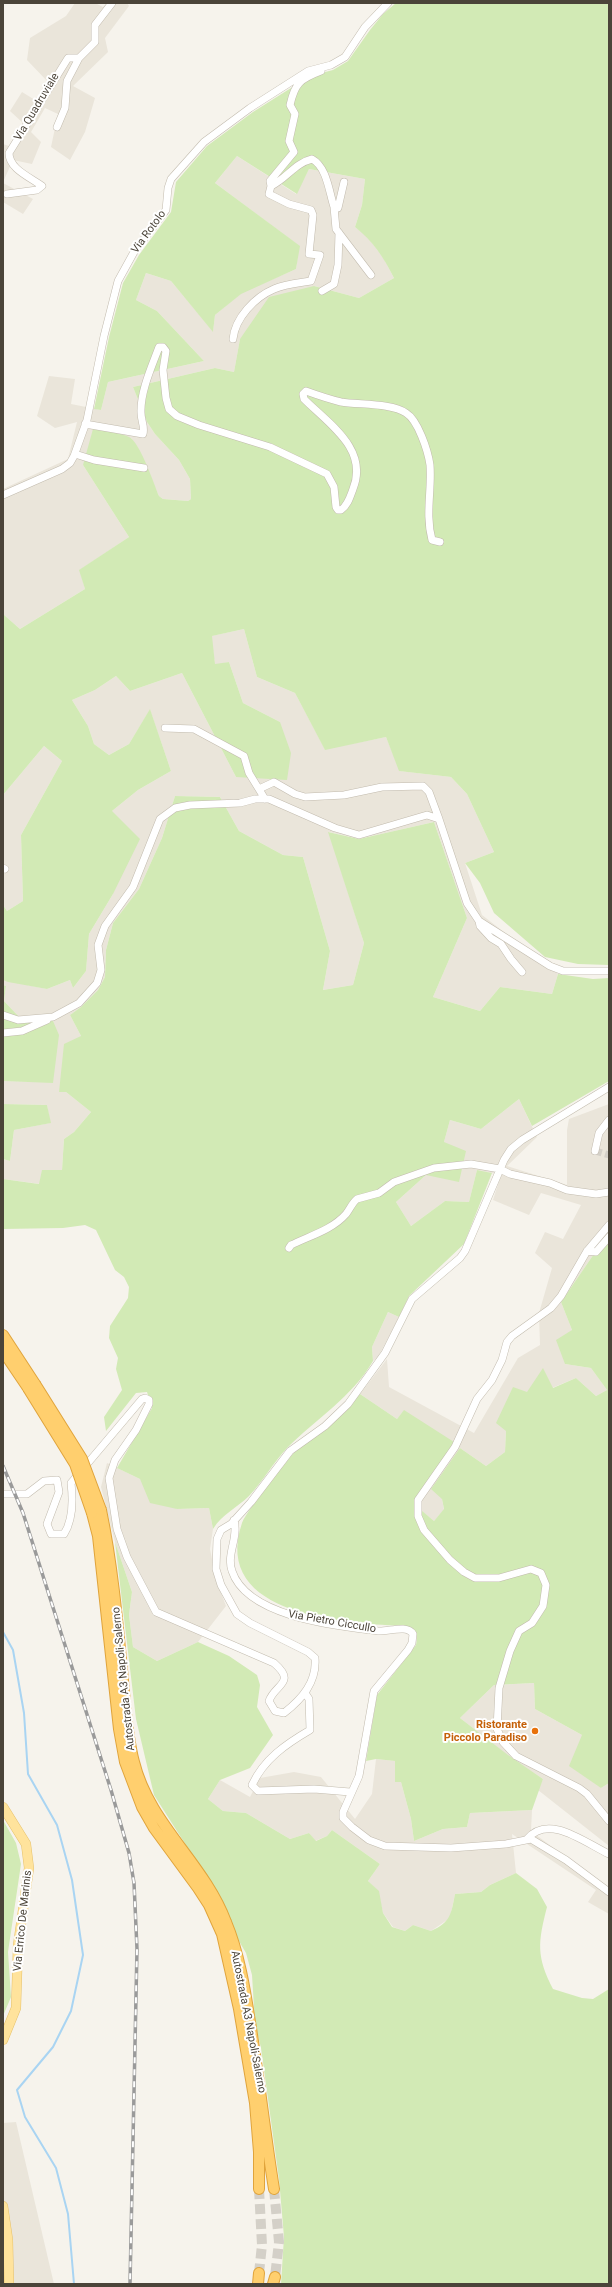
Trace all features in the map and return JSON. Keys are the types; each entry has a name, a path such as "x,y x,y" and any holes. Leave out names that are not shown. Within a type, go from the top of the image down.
{"highway":[{"name":"Autostrada A3 Napoli-Salerno","path":"3,1335 75,1464 96,1512 119,1729 128,1774 137,1797 154,1828 209,1905 222,1934 243,2008 274,2189"},
{"name":"Autostrada A3 Napoli-Salerno","path":"3,1351 32,1386"},
{"name":"Autostrada A3 Napoli-Salerno","path":"259,2189 262,2126"},
{"path":"258,2284 259,2273"}],"main road":[{"name":"Via Errico De Marinis","path":"3,1807 26,1844 29,1868 18,1945 16,2008 3,2040"},
{"path":"3,2206 8,2240 10,2284"}],"street":[{"name":"Via Quadruviale","path":"57,127 65,108 67,81 79,58 95,42 95,26 112,3"},
{"name":"Via Rotolo","path":"3,495 62,469 70,463 75,454 86,424 104,336 118,281 134,252 166,210 168,188 171,179 204,142 245,111 308,71 325,66 345,57 366,26 388,3"},
{"name":"Via Quadruviale","path":"6,194 37,190 42,186 13,166 9,161 9,153 68,58 79,58"},
{"path":"233,339 234,330 240,317 262,296 275,288 310,281 320,255 309,254 313,215 311,210 278,200 270,194 270,181 294,152 289,141 295,114 290,104 294,88 308,76 323,71 325,66"},
{"path":"271,186 278,182 295,167 312,159 318,162 322,168 334,207 336,230 371,275"},
{"path":"334,207 338,208 344,182"},
{"path":"322,291 334,284 338,265 339,233"},
{"path":"86,424 138,435 143,434 144,427 141,413 144,391 158,346 163,347 166,351 163,370 166,398 170,409 177,416 199,425 270,447 328,474 334,487 336,507 338,510 341,510 346,507 354,485 356,460 351,446 304,399 303,394 306,391 340,402 400,410 407,413 417,427 424,443 430,463 428,526 432,540 440,542"},
{"path":"75,454 94,460 144,468"},
{"path":"165,728 194,729 244,756 249,773 265,799"},
{"path":"259,789 274,782 295,794 305,796 328,796 382,787 423,786 429,792 467,902 479,920 550,966 563,971 609,972"},
{"path":"3,1033 28,1029 79,1004 97,983 101,970 98,945 105,926 133,887 160,820 175,808 190,805 223,805 256,799 265,799 335,828 359,834 427,815 439,819"},
{"path":"479,920 480,926 491,938 501,944 510,960 522,972"},
{"path":"3,1015 18,1020 48,1018"},
{"path":"3,1494 27,1494 44,1481 57,1480 60,1492 47,1524 51,1534 64,1534 69,1526 72,1498 71,1483 142,1399 145,1398 149,1404 136,1430 115,1460 109,1478 118,1529 127,1557 156,1612 274,1663 282,1670 285,1677 282,1686 270,1698 270,1706 275,1711 284,1713 305,1693 314,1675 315,1658 313,1655 241,1618 221,1585 216,1569 215,1547 221,1530 234,1520 252,1502 290,1451 332,1420 359,1391 385,1353 412,1299 460,1258 467,1247 504,1160 516,1144 609,1087"},
{"path":"595,1151 599,1134 609,1120"},
{"path":"289,1248 291,1245 314,1236 338,1221 346,1215 357,1199 379,1192 399,1180 446,1166 471,1164 500,1169 510,1174 550,1183 567,1190 596,1194 609,1192"},
{"path":"609,1224 587,1251 561,1296 550,1308 512,1336 507,1342 502,1360 496,1373 477,1399 455,1447 418,1500 418,1516 424,1530 450,1560 475,1578 499,1578 531,1569 541,1573 546,1584 543,1606 532,1623 519,1631 510,1651 499,1688 497,1729 503,1742 516,1756 579,1788 587,1794 609,1821"},
{"path":"587,1251 596,1252 609,1237"},
{"name":"Via Pietro Ciccullo","path":"234,1520 236,1533 230,1556 232,1571 241,1587 257,1601 287,1615 379,1631 406,1629 413,1634 412,1642 408,1650 374,1692 362,1764 359,1776 350,1792 344,1808 343,1818 368,1840 385,1846 451,1848 506,1844 527,1839"},
{"path":"305,1693 309,1699 310,1730 288,1743 259,1770 252,1785 258,1791 314,1789 350,1792"},
{"path":"609,1854 563,1831 552,1828 542,1828 534,1831 527,1839 541,1843 609,1892"}],"shaded area":[{"path":"75,3 95,3 103,7 107,3 127,3 129,6 105,38 108,52 73,86 95,98 85,132 70,160 51,147 58,114 45,108 31,132 41,142 32,164 13,160 3,182 3,144 9,146 23,123 10,111 22,92 35,100 47,81 27,60 30,38 66,16"},
{"path":"237,156 296,194 309,169 365,179 362,205 355,227 367,236 384,259 394,278 359,298 314,286 240,339 234,372 215,368 133,387 147,422 155,434 179,460 190,479 191,499 188,501 163,499 159,496 138,449 131,438 83,465 129,537 80,570 85,589 20,629 3,614 3,489 68,459 77,422 55,428 37,416 49,376 75,379 71,404 101,410 108,382 204,361 157,311 136,300 146,273 171,281 213,331 215,315 241,293 296,269 299,246 215,183"},
{"path":"3,183 33,199 23,214 3,202"},
{"path":"244,629 257,677 295,693 325,749 386,737 400,771 451,777 467,794 494,852 465,863 482,915 558,974 552,994 500,987 480,1011 433,997 467,918 434,822 359,839 329,832 364,943 353,985 323,990 330,951 303,857 283,855 239,831 220,797 175,796 162,838 139,889 113,923 106,950 105,977 98,990 81,1007 70,1015 81,1036 59,1092 66,1092 91,1112 74,1132 64,1139 62,1170 40,1184 3,1179 3,1159 10,1161 14,1130 50,1123 47,1105 3,1104 3,1081 53,1082 22,1020 4,1001 6,986 3,985 3,980 47,989 70,980 73,988 86,971 89,934 113,894 112,811 138,790 171,771 150,710 129,744 109,755 94,744 88,726 72,700 95,690 116,676 130,691 182,673 236,777 280,722 243,703 229,662 215,665 211,636"},
{"path":"44,746 62,761 21,835 23,901 7,911 3,905 3,795"},
{"path":"519,1099 537,1137 507,1166 567,1185 567,1130 569,1119 609,1104 609,1232 561,1302 572,1330 565,1364 591,1368 607,1390 596,1396 576,1378 552,1388 506,1431 505,1452 486,1466 460,1448 442,1499 444,1510 434,1521 414,1505 404,1411 397,1419 360,1394 387,1359 389,1387 474,1433 518,1358 540,1345 539,1313 552,1268 535,1253 545,1232 563,1239 581,1205 541,1193 529,1215 493,1200 501,1175 477,1170 469,1202 445,1201 411,1226 396,1202 426,1175 444,1142 450,1120 481,1129"},
{"path":"388,1312 399,1317 378,1357 373,1361 372,1347"},
{"path":"107,1463 140,1479 177,1509 209,1508 213,1529 210,1549 216,1580 226,1606 198,1642 157,1661 133,1647 129,1615 132,1592 115,1542 101,1487"},
{"path":"534,1683 535,1709 582,1735 601,1788 609,1783 609,1846 538,1790 543,1779 508,1756 460,1718 494,1685"},
{"path":"376,1759 395,1761 395,1782 401,1782 411,1819 414,1841 443,1829 467,1827 470,1813 532,1810 531,1831 609,1890 609,1914 588,1902 596,1890 512,1834 516,1873 490,1885 481,1892 455,1894 450,1918 431,1931 413,1925 405,1931 393,1927 383,1913 378,1891 368,1881 380,1864 332,1830 327,1836 315,1841 309,1833 290,1839 246,1813 223,1811 208,1799 220,1780 250,1797 260,1778 294,1772 321,1777 355,1819 372,1794"},
{"path":"16,2122 54,2284 3,2284 3,2123"}],"green space":[{"path":"396,3 609,3 609,965 578,964 545,957 494,913 480,883 465,863 494,852 467,794 451,777 399,771 386,737 325,750 295,693 257,677 244,629 212,636 215,664 229,662 243,703 280,722 291,753 287,780 236,777 182,673 130,691 116,676 95,690 72,700 88,726 94,744 109,755 129,744 150,709 171,771 138,790 112,811 140,839 113,894 89,934 86,971 73,988 70,980 47,989 8,982 3,980 3,905 7,911 23,901 21,835 62,761 44,746 3,795 3,614 20,629 85,589 79,570 129,537 83,465 93,429 125,435 133,440 142,455 159,496 163,499 188,501 191,499 190,479 179,460 155,434 147,422 133,387 215,368 234,372 240,339 269,297 314,286 359,298 394,278 378,250 355,227 362,205 365,179 309,169 297,194 237,156 215,183 300,246 296,269 241,294 215,315 213,332 171,281 146,273 136,300 157,311 204,361 108,382 101,410 94,409 109,337 123,283 139,255 171,212 176,182 207,146 253,112 310,76 333,70 348,61 383,14"},
{"path":"175,796 220,797 239,831 283,855 303,857 330,951 323,990 353,985 364,943 328,832 359,839 434,822 467,918 433,997 480,1011 500,987 552,994 558,974 593,979 609,978 609,1081 532,1126 519,1099 481,1129 450,1120 444,1142 466,1151 459,1182 426,1175 396,1202 411,1226 445,1201 469,1202 477,1170 492,1173 464,1244 409,1296 399,1317 388,1312 372,1347 373,1361 355,1386 287,1448 249,1496 225,1515 213,1529 209,1508 177,1509 150,1503 140,1479 117,1468 152,1408 147,1392 136,1393 106,1431 104,1417 122,1390 116,1369 118,1358 109,1338 110,1326 128,1298 129,1287 124,1277 115,1270 96,1230 85,1225 63,1228 3,1229 3,1179 39,1184 42,1170 62,1170 64,1139 74,1132 91,1112 66,1092 59,1092 64,1044 81,1036 70,1015 81,1007 98,990 105,977 106,950 113,923 139,889 162,838"},
{"path":"3,985 6,986 4,1001 22,1020 53,1021 59,1035 53,1083 3,1081"},
{"path":"3,1104 47,1105 51,1123 14,1130 10,1161 3,1159"},
{"path":"609,1232 609,1783 601,1788 569,1766 582,1735 535,1709 534,1683 494,1685 460,1718 508,1755 543,1779 532,1810 470,1813 467,1827 443,1829 414,1841 411,1819 401,1782 395,1782 395,1761 376,1759 366,1761 377,1695 416,1645 417,1638 415,1631 407,1626 352,1622 321,1617 291,1609 265,1596 246,1578 238,1554 242,1523 259,1497 296,1450 340,1416 360,1394 397,1419 404,1410 454,1442 415,1505 434,1521 444,1509 442,1499 431,1489 460,1448 486,1466 505,1452 506,1431 496,1423 513,1387 527,1392 543,1368 553,1388 576,1378 596,1396 607,1390 591,1368 565,1364 556,1340 572,1330 561,1302"},
{"path":"115,1542 132,1592 129,1615 133,1647 157,1661 198,1642 229,1656 257,1675 260,1685 257,1707 273,1735 250,1768 220,1780 208,1799 223,1811 246,1813 290,1839 309,1833 316,1841 327,1836 332,1830 380,1864 368,1881 379,1891 383,1913 392,1927 405,1931 413,1925 431,1931 438,1928 449,1917 455,1894 481,1892 490,1885 516,1873 537,1889 547,1907 540,1940 540,1949 541,1958 547,1977 553,1989 582,1998 593,1999 609,1989 609,2284 281,2284 284,2237 279,2179 261,2048 255,2023 252,1975 246,1953 236,1936 226,1908 154,1795 136,1719"},
{"path":"3,1820 16,1843 21,1864 8,1952 11,1997 3,2016"}],"waterway":[{"path":"3,1632 13,1650 24,1713 28,1774 57,1825 72,1880 83,1955 71,2011 53,2047 17,2090 25,2117 56,2168 68,2214 74,2284"}],"tunnel":[{"path":"595,1151 609,1155"},
{"path":"259,2189 262,2245 259,2273"},
{"path":"274,2189 279,2242 275,2277"}],"railway":[{"path":"3,1466 23,1513 111,1790 129,1853 134,1883 137,1949 130,2284"}],"place":[{"name":"Ristorante Piccolo Paradiso","path":"535,1731"}]}
